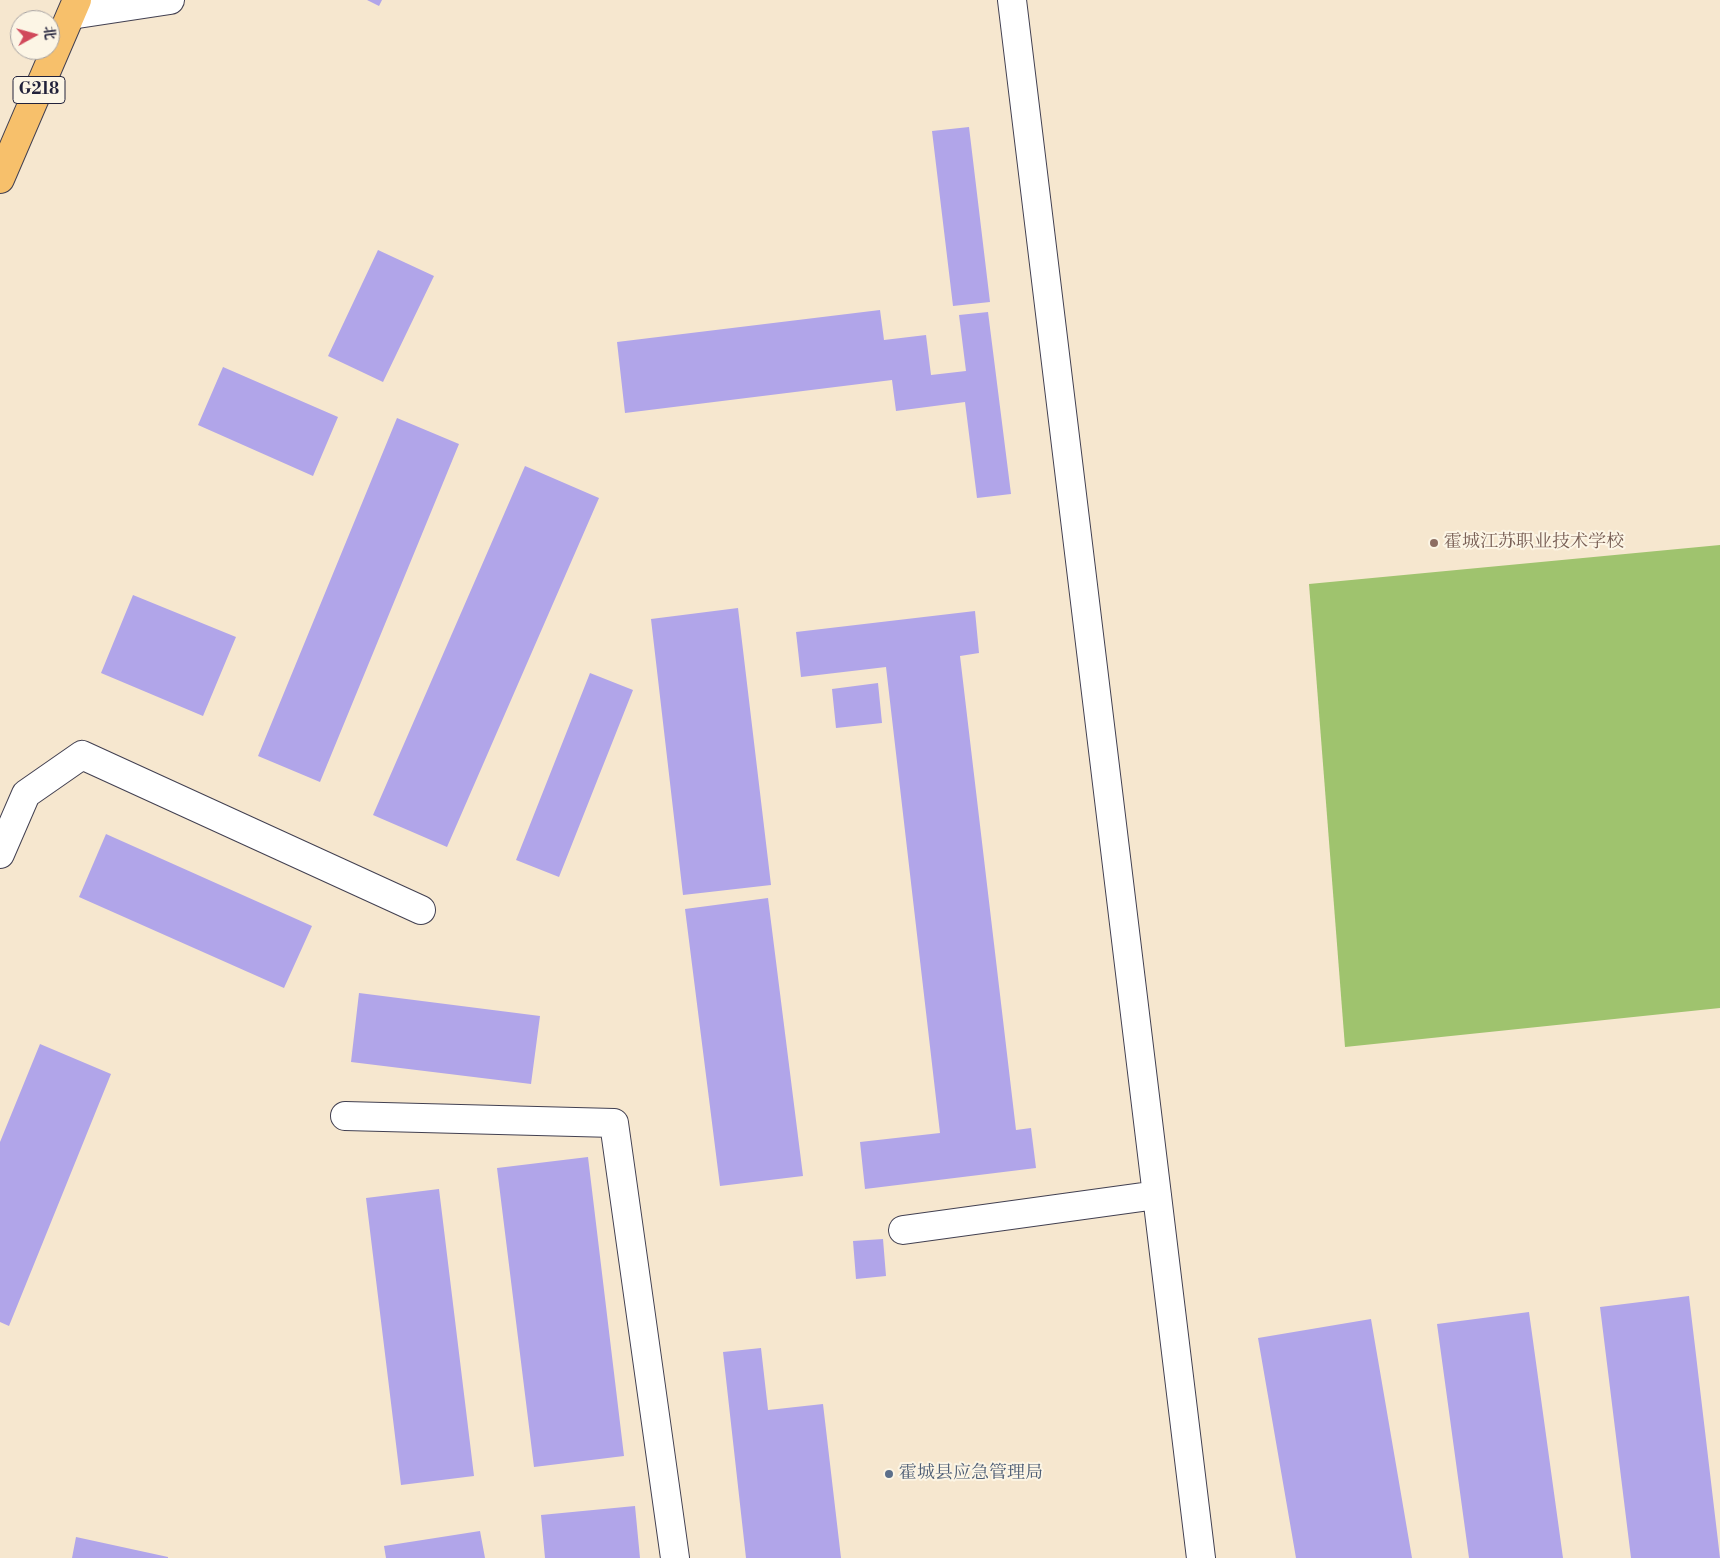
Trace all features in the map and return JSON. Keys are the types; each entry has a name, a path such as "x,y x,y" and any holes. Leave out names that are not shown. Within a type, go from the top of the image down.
{"highway":[{"name":"G218","path":"0,179 74,8"}],"street":[{"path":"74,8 170,0"},
{"path":"1012,0 1201,1558"},
{"path":"0,854 26,794 82,754 421,910"},
{"path":"345,1116 614,1123 675,1558"},
{"path":"903,1230 1157,1195"}],"green space":[{"path":"1720,545 1720,1008 1345,1047 1309,584"}],"building":[{"path":"367,0 382,0 379,6"},
{"path":"969,127 990,302 953,306 932,131"},
{"path":"378,250 434,276 383,382 328,356"},
{"path":"880,310 884,340 926,335 931,375 966,371 959,315 988,312 1011,494 977,498 965,402 896,411 892,380 625,413 617,342"},
{"path":"223,367 338,417 313,476 198,425"},
{"path":"397,418 459,444 320,782 258,756"},
{"path":"525,466 599,498 447,847 373,815"},
{"path":"133,595 236,637 203,716 101,673"},
{"path":"738,608 771,885 683,895 651,619"},
{"path":"975,611 979,653 960,656 1016,1130 1031,1128 1036,1168 865,1189 860,1142 940,1133 886,667 801,677 796,632"},
{"path":"590,673 633,690 559,877 516,860"},
{"path":"878,683 882,723 836,728 832,689"},
{"path":"106,834 312,926 284,988 79,897"},
{"path":"768,898 803,1176 720,1186 685,909"},
{"path":"359,993 540,1016 531,1084 351,1062"},
{"path":"40,1044 111,1074 9,1326 0,1322 0,1142"},
{"path":"588,1157 624,1456 534,1467 497,1168"},
{"path":"439,1189 474,1476 401,1485 366,1198"},
{"path":"883,1239 886,1276 856,1279 853,1241"},
{"path":"1689,1296 1720,1558 1631,1558 1600,1307"},
{"path":"1529,1312 1563,1558 1469,1558 1437,1324"},
{"path":"1371,1319 1412,1558 1296,1558 1258,1338"},
{"path":"761,1348 768,1410 823,1404 841,1558 746,1558 723,1352"},
{"path":"635,1506 640,1558 545,1558 541,1515"},
{"path":"480,1531 485,1558 386,1558 384,1546"},
{"path":"76,1537 168,1557 168,1558 72,1558"}],"place":[{"name":"霍城江苏职业技术学校","path":"1434,543"},
{"name":"霍城县应急管理局","path":"889,1474"}]}
